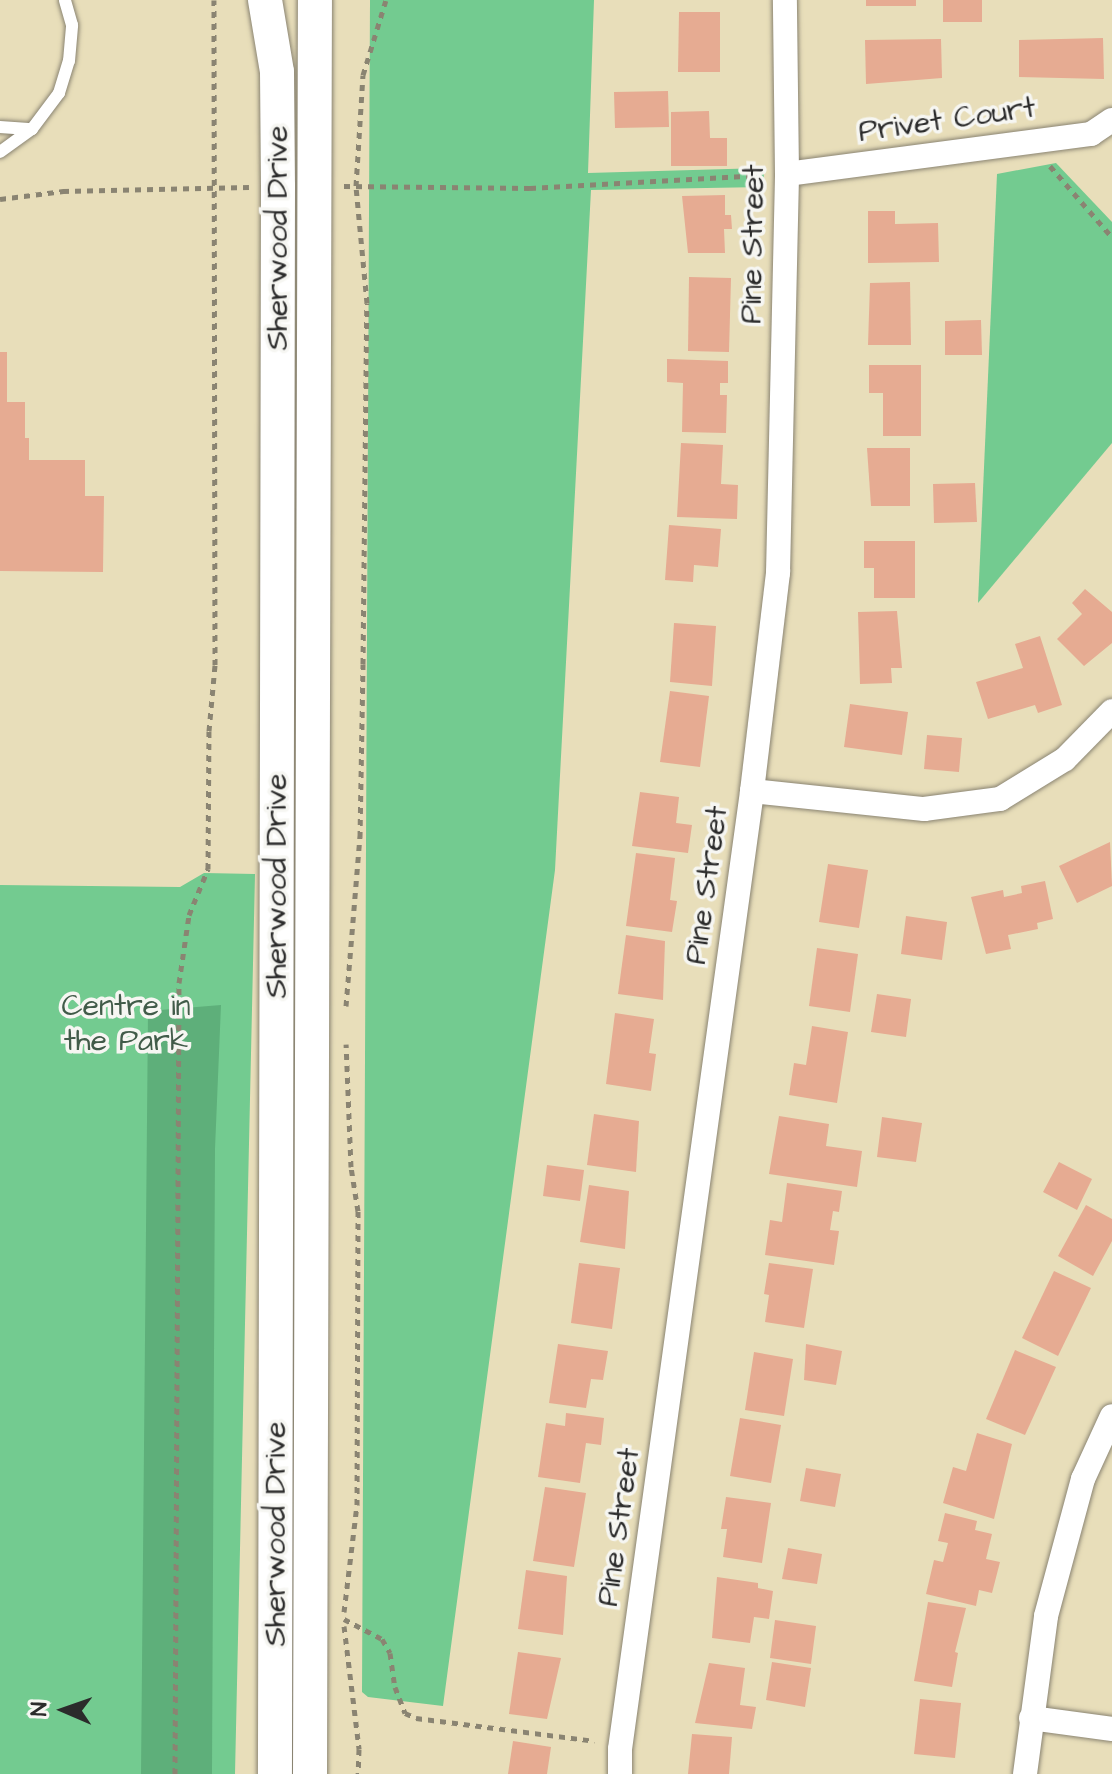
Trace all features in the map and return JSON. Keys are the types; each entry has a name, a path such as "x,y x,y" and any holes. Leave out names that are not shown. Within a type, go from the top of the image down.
{"main road":[{"name":"Sherwood Drive","path":"265,0 277,72 278,186 275,1774"},
{"name":"Sherwood Drive","path":"310,1774 315,0"}],"street":[{"name":"Pine Street","path":"620,1774 620,1749 752,791 778,573 787,174 785,0"},
{"name":"Privet Court","path":"787,174 1091,134 1112,120"},
{"path":"752,791 924,809 1000,799 1065,759 1112,711"},
{"path":"1025,1774 1046,1616 1083,1479 1112,1416"},
{"path":"1031,1718 1112,1729"}],"lane":[{"path":"0,152 32,129 59,93 69,61 72,25 65,0"},
{"path":"0,127 32,129"}],"path":[{"path":"175,1774 179,983 189,915 208,869 209,731 215,665 214,0"},
{"path":"345,1018 360,837 363,679 367,303 356,186 363,75 386,0"},
{"path":"1039,139 1052,172 1112,237"},
{"path":"336,186 530,188 641,179 787,174"},
{"path":"0,199 63,191 215,190 261,186"},
{"path":"345,1033 351,1167 358,1211 357,1529 344,1619 359,1749 358,1774"},
{"path":"344,1619 382,1639 390,1653 395,1687 405,1713 416,1718 598,1742 620,1749"}],"green space":[{"path":"370,0 594,0 588,173 763,168 765,187 591,190 555,870 443,1706 368,1697 362,1692"},
{"path":"1056,163 1112,222 1112,443 978,603 997,174"},
{"name":"Centre in the Park","path":"204,873 255,874 235,1774 0,1774 0,885 180,887"},
{"path":"221,1005 215,1149 212,1774 141,1774 148,1011"}],"building":[{"path":"866,0 916,0 916,6 866,6"},
{"path":"943,0 982,0 982,22 943,22"},
{"path":"679,12 720,12 720,72 678,72"},
{"path":"1103,38 1104,79 1019,77 1019,40"},
{"path":"941,39 942,78 866,84 865,40"},
{"path":"668,91 669,127 615,128 614,92"},
{"path":"709,111 710,138 727,138 727,166 671,166 671,112"},
{"path":"725,195 725,215 731,215 732,229 724,229 725,253 688,253 682,196"},
{"path":"868,211 895,211 895,224 938,223 939,262 868,263"},
{"path":"689,277 731,278 729,352 688,351"},
{"path":"910,282 911,345 868,345 870,283"},
{"path":"981,320 982,355 945,355 945,321"},
{"path":"0,352 7,352 7,402 25,402 25,438 29,438 29,460 85,460 85,496 104,496 103,572 0,571"},
{"path":"667,359 728,361 728,383 720,383 720,395 727,395 726,433 682,432 683,383 667,382"},
{"path":"869,365 921,365 921,436 883,436 883,393 869,393"},
{"path":"681,443 723,445 721,484 738,485 737,519 677,517"},
{"path":"867,448 910,448 910,506 871,506"},
{"path":"975,483 977,522 934,523 933,484"},
{"path":"669,525 721,529 718,567 694,565 693,582 665,580"},
{"path":"864,541 915,541 915,598 874,598 874,568 864,568"},
{"path":"1085,589 1112,612 1112,643 1084,666 1057,639 1082,614 1072,603"},
{"path":"897,611 902,668 891,668 892,683 860,684 858,612"},
{"path":"674,623 716,626 712,686 670,682"},
{"path":"1040,636 1062,705 1038,713 1035,705 988,719 976,682 1023,668 1015,644"},
{"path":"670,691 709,696 700,767 660,762"},
{"path":"850,704 908,712 902,755 844,747"},
{"path":"927,735 962,738 959,772 924,769"},
{"path":"640,792 679,797 676,823 692,825 688,853 632,846"},
{"path":"1110,842 1112,886 1077,903 1059,866"},
{"path":"636,853 675,858 670,900 677,901 672,932 626,926"},
{"path":"828,864 868,870 859,928 819,922"},
{"path":"1045,881 1053,919 1037,923 1038,929 1008,935 1011,949 986,954 971,897 1003,890 1004,897 1022,893 1021,886"},
{"path":"906,916 947,922 942,960 901,954"},
{"path":"626,935 665,941 663,1000 618,994"},
{"path":"817,948 858,954 850,1012 809,1006"},
{"path":"877,994 911,999 906,1037 871,1032"},
{"path":"615,1013 654,1019 649,1053 656,1054 651,1091 606,1084"},
{"path":"812,1026 848,1032 837,1103 789,1095 794,1063 806,1065"},
{"path":"594,1114 639,1121 636,1172 587,1165"},
{"path":"779,1116 829,1124 826,1146 862,1151 857,1187 769,1174"},
{"path":"882,1117 922,1123 916,1162 877,1157"},
{"path":"1059,1162 1092,1179 1077,1210 1043,1192"},
{"path":"547,1165 584,1170 580,1201 543,1196"},
{"path":"787,1183 842,1191 839,1212 833,1211 830,1230 839,1231 834,1265 765,1255 770,1220 782,1222"},
{"path":"589,1185 629,1191 625,1249 580,1242"},
{"path":"1086,1205 1112,1219 1112,1241 1093,1276 1058,1256"},
{"path":"579,1263 620,1268 612,1329 571,1323"},
{"path":"769,1263 813,1269 804,1328 765,1322 769,1295 764,1294"},
{"path":"1054,1271 1091,1288 1058,1356 1022,1338"},
{"path":"558,1344 608,1351 603,1380 591,1379 586,1408 549,1403"},
{"path":"806,1344 842,1351 836,1385 804,1380"},
{"path":"1015,1350 1056,1367 1025,1435 986,1419"},
{"path":"754,1352 793,1359 784,1416 745,1410"},
{"path":"566,1413 604,1418 601,1445 586,1443 580,1483 538,1477 546,1423 565,1426"},
{"path":"740,1418 781,1425 771,1483 730,1476"},
{"path":"977,1433 1012,1444 994,1519 943,1503 953,1467 966,1471"},
{"path":"806,1468 841,1474 835,1507 800,1501"},
{"path":"545,1487 586,1493 574,1567 533,1561"},
{"path":"726,1497 771,1503 762,1563 723,1557 727,1529 721,1529"},
{"path":"945,1513 977,1521 975,1530 992,1534 986,1559 1000,1562 992,1593 979,1590 976,1606 926,1594 934,1560 943,1562 948,1543 938,1541"},
{"path":"788,1548 822,1554 817,1584 782,1579"},
{"path":"526,1570 567,1576 563,1635 518,1629"},
{"path":"717,1577 758,1583 758,1588 773,1591 769,1619 754,1617 750,1643 712,1638"},
{"path":"928,1602 966,1608 955,1652 958,1653 952,1687 914,1681"},
{"path":"775,1620 816,1626 811,1664 770,1658"},
{"path":"518,1652 561,1658 547,1719 509,1714"},
{"path":"772,1662 811,1668 805,1707 766,1700"},
{"path":"709,1663 745,1668 740,1705 756,1707 752,1729 695,1723"},
{"path":"920,1699 961,1703 955,1758 914,1754"},
{"path":"692,1734 732,1737 729,1774 688,1774"},
{"path":"513,1741 551,1747 547,1774 508,1774"}]}
